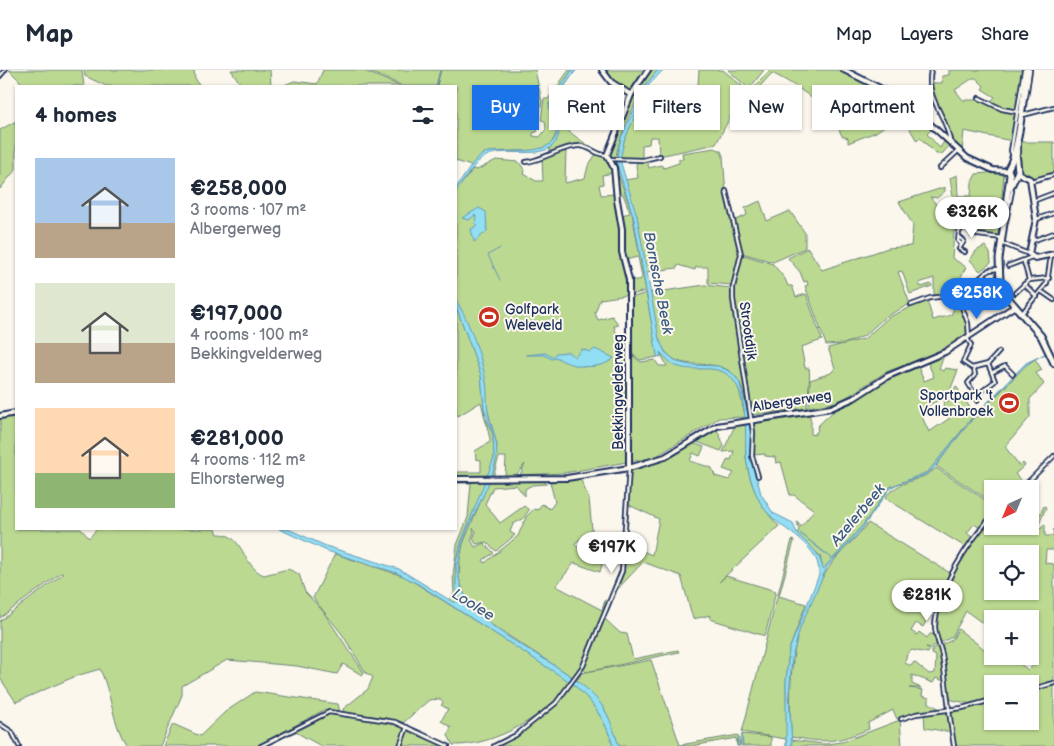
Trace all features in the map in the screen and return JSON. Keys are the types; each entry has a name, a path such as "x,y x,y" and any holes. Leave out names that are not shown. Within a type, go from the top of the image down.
{"main road":[{"path":"1002,238 1027,70"},
{"path":"1008,205 998,269 999,279 1005,293 1052,351 1054,363"}],"street":[{"path":"0,76 5,70"},
{"path":"602,70 611,82 631,95"},
{"path":"608,157 631,95 648,70"},
{"path":"844,70 904,100 967,158 986,167 1013,171 1028,177 1036,219 1030,256 1024,262 1008,266"},
{"path":"931,70 930,94 945,120 950,142"},
{"path":"1027,70 1020,152 1014,156 1010,151 1027,70"},
{"path":"980,98 1002,110 1018,112"},
{"path":"1023,115 1054,107"},
{"path":"526,162 579,146 587,147 601,155 616,159 643,160 660,156"},
{"path":"940,168 958,151"},
{"name":"Bekkingvelderweg","path":"494,746 524,730 556,703 576,678 586,660 622,571 629,467 629,280 622,252 622,228 615,188 614,168 608,157"},
{"path":"1030,181 1053,176"},
{"name":"Strootdijk","path":"726,191 741,249 733,286 733,299 752,456 758,476"},
{"path":"1033,201 1054,193"},
{"path":"1036,219 1054,214"},
{"path":"957,221 963,227 982,236 1002,238 1030,256 1052,254 1049,278 1037,297 1023,312"},
{"path":"957,253 964,241 960,238 959,232 963,227"},
{"path":"1032,240 1054,233"},
{"path":"959,249 965,252"},
{"path":"1024,262 1029,280"},
{"path":"977,401 968,382 975,375 974,369 963,362 971,345 966,318 960,302 962,294 976,280 989,270 998,269"},
{"path":"1049,273 1054,275"},
{"path":"1015,293 1029,280 1049,278"},
{"path":"976,280 999,279"},
{"path":"1024,284 1037,297"},
{"path":"1041,291 1054,300"},
{"path":"911,305 930,298 962,294"},
{"name":"Albergerweg","path":"457,480 567,478 629,467 665,457 717,426 837,406 888,376 938,356 1015,306"},
{"path":"974,369 988,364 999,352"},
{"path":"976,396 996,381 988,364"},
{"path":"992,372 1005,366 1013,374"},
{"path":"0,416 15,413"},
{"path":"1030,480 1054,456"},
{"path":"954,746 942,656 935,628 936,614 956,566 984,526"},
{"path":"1039,687 1054,683"},
{"path":"901,719 916,714 948,711 984,702"},
{"path":"260,746 328,712 372,717 407,727 448,746"},
{"path":"0,724 12,732 18,746"},
{"path":"400,746 407,727"}],"green space":[{"path":"9,70 82,70 84,85 24,85"},
{"path":"84,70 194,70 195,78 199,85 104,85 85,76"},
{"path":"231,70 270,70 271,85 241,85"},
{"path":"323,70 362,70 398,85 284,85 294,81 317,84"},
{"path":"366,70 440,70 437,85 401,85"},
{"path":"441,70 535,70 538,85 472,85 472,130 537,130 533,133 533,136 540,137 546,129 545,121 541,120 544,99 549,98 549,130 556,130 557,132 552,142 540,150 488,152 471,166 457,161 457,85 437,85"},
{"path":"569,70 572,70 562,85 558,85"},
{"path":"605,70 646,70 631,92 624,88 624,85 620,85 613,81"},
{"path":"649,70 658,70 646,85 639,85"},
{"path":"699,70 723,70 741,85 730,85 730,117 716,144 659,156 658,137 650,137 649,144 642,145 642,159 620,157 624,141 634,118 634,130 720,130 720,85 698,85"},
{"path":"728,70 764,70 752,85 745,85"},
{"path":"770,70 840,70 868,85 812,85 812,99 802,91 802,85 793,85 772,73 761,85 756,85"},
{"path":"949,70 1023,70 1017,109 1006,110 990,102 995,97 982,89 984,86 976,78 955,90 963,100 982,100 1001,110 1016,114 1012,141 964,131 962,152 953,139 947,122 933,96 933,85 930,85 929,83 942,83 942,76 949,75"},
{"path":"539,88 542,102 539,115"},
{"path":"634,93 634,107 624,128 624,115"},
{"path":"15,122 15,170 0,189 0,130"},
{"path":"567,130 590,147 574,145 551,152 549,149 558,136 558,131"},
{"path":"618,130 623,130 616,157 610,157 609,152"},
{"path":"839,130 879,130 848,143 848,138 842,136"},
{"path":"911,130 931,130 927,134 940,148 945,140 950,145 942,154 936,154 920,138 917,141"},
{"path":"1020,142 1054,142 1054,172 1033,180 1020,171 1017,157 1020,153"},
{"path":"715,148 721,151 723,156 726,194 740,252 734,282 731,285 708,283 708,267 696,267 695,270 678,265 677,268 646,272 637,216 624,180 638,178 636,165 638,161 647,161 649,168 661,165 664,168 679,163 679,159 683,159 682,153"},
{"path":"566,149 565,183 585,178 588,166 596,154 592,151 612,164 614,173 602,175 603,184 599,185 601,195 615,194 628,279 628,295 600,299 595,313 598,320 612,316 619,325 614,326 619,342 628,342 627,462 564,473 520,475 525,464 516,475 505,477 506,457 499,457 493,477 490,477 495,462 497,445 487,408 486,385 469,328 457,302 457,190 473,169 477,170 496,160 519,162 525,171 524,174 536,181 543,181 542,158"},
{"path":"616,160 618,173 632,213 646,291 630,295 629,275 630,280 640,280 642,277 638,257 625,260 621,215 630,213 623,194 617,194 612,161"},
{"path":"990,170 1004,175 998,237 971,231 953,197 950,178 957,175 958,196 971,196 972,182 976,174 988,173"},
{"path":"945,187 945,191 937,198 930,197 940,209 943,208 955,220 952,258 966,267 960,279 963,290 934,296 934,278 919,283 921,287 931,284 932,286 910,294 902,271 898,272 910,304 885,317 864,336 844,344 826,345 805,286 808,285 807,281 804,282 800,272 788,258 808,248 822,270 888,248 911,246 913,225 899,202"},
{"path":"760,201 767,221 790,211 805,233 805,248 773,262 742,253 734,221 747,215 745,208"},
{"path":"985,246 990,253 991,263 980,271 970,260 976,251"},
{"path":"741,254 773,264 788,286 792,286 796,297 806,294 822,340 801,347 805,368 809,368 807,408 752,415 735,310 734,290"},
{"path":"705,285 731,288 749,417 743,391 736,377 718,366 677,361 669,355 659,340 650,293"},
{"path":"646,293 658,357 640,360 630,352 631,298"},
{"path":"927,300 933,320 951,315 956,304 959,302 966,321 967,335 938,353 886,372 839,402 809,407 810,380 831,373 835,368 828,348 864,339 889,317"},
{"path":"457,309 481,375 485,417 493,435 494,458 488,477 457,476 458,472 481,472 481,460 476,459 475,451 490,442 481,402 458,416"},
{"path":"660,352 670,361 681,366 720,370 728,375 738,387 746,417 719,418 655,457 630,462 630,354 641,362 655,360 659,366 667,366"},
{"path":"944,355 939,369 943,371 945,368 958,370 946,401 948,402 956,386 976,417 1025,366 1035,359 1042,370 1036,373 1044,384 1030,399 1030,417 1005,447 1020,466 1023,463 1025,465 1015,474 1020,480 984,480 984,497 936,466 972,418 928,472 890,487 863,525 823,570 820,556 797,534 799,530 797,522 801,527 814,510 794,495 790,495 781,462 776,463 775,457 765,456 765,454 753,455 753,422 809,414 811,434 814,435 818,430 817,427 838,408 877,385 918,367 924,381 934,377 928,363","holes":["941,399 945,401 943,405 950,418 929,432 918,408 925,407"]},
{"path":"15,416 15,530 82,530 89,538 96,530 216,530 218,534 227,535 233,539 251,565 264,575 288,569 299,574 305,592 322,610 364,673 362,675 343,664 337,674 297,666 227,660 182,686 182,695 160,746 127,746 118,728 100,669 76,676 16,702 0,678 0,621 63,574 61,573 0,618 0,418"},
{"path":"746,422 746,457 753,486 766,511 779,526 719,582 726,576 776,591 765,636 710,619 711,615 693,619 681,576 643,562 613,594 623,573 624,543 652,555 659,519 629,505 630,470 658,463 692,443 704,447 700,456 693,453 690,461 712,468 715,476 729,480 734,473 723,469 728,459 731,460 734,451 723,452 736,423"},
{"path":"716,428 724,445 721,451 694,441"},
{"path":"936,468 984,499 984,523 980,528 974,524 967,533 973,538 967,548 885,498 896,487 930,473"},
{"path":"580,478 589,499 592,530 574,544 583,551 602,554 603,561 600,572 574,563 556,586 602,610 605,600 608,601 586,657 574,678 487,622 475,611 464,594 459,578 463,544 489,481 543,481 547,484 532,485 525,489 525,496 516,485 493,487 485,504 500,523 524,506 529,510 523,519 513,524 510,532 515,535 496,551 486,542 476,544 473,539 476,531 473,528 474,532 471,540 475,547 484,543 494,553 483,560 485,563 518,536 526,517 534,509 537,510 542,504 550,509 555,502 550,482"},
{"path":"457,481 486,481 461,543 456,562 456,596 458,598 462,597 463,601 453,602 450,600 454,593 453,575 457,545 468,517 471,483 457,483"},
{"path":"1044,506 1046,507 1039,524 1039,516"},
{"path":"868,523 950,573 956,566 936,613 930,609 928,612 923,610 921,614 928,618 923,627 916,623 911,631 917,635 919,632 927,638 930,634 933,634 938,643 931,648 926,647 930,649 928,653 912,650 907,654 905,663 911,666 914,662 929,674 935,673 936,656 932,654 932,649 939,645 944,681 936,678 933,683 912,675 912,684 921,688 909,688 923,690 922,696 929,698 929,703 944,711 914,713 897,719 893,710 868,723 869,729 839,739 822,741 791,737 791,691 794,650 806,610 815,590 832,563"},
{"path":"1045,525 1045,536 1053,536 1054,529 1054,550 1046,550 1045,563 1054,564 1054,682 1039,686 1039,675 984,675 984,701 971,704 948,699 941,645 952,640 958,629 984,649 984,665 1022,665 1028,670 1034,665 1039,665 1039,610 984,610 984,624 966,611 952,637 940,643 937,629 944,595 961,560 984,528 984,535 1039,535 1039,528 1041,529"},
{"path":"792,540 794,541 779,596 806,604 789,650 786,683 787,746 786,746 786,739 742,732"},
{"path":"335,554 406,577 571,682 561,694 534,717 503,734 469,744 453,745 448,735 451,727 441,721 448,709 441,705 443,703 440,699 429,700 403,723 373,716 343,713 343,709 368,689 373,677 366,673 342,634 313,598"},
{"path":"604,618 620,633 627,634 633,659 678,650 679,652 586,672 583,669"},
{"path":"651,660 680,745 738,735 740,746 737,746 736,738 692,746 619,746 605,710 576,679 579,678 581,673"},
{"path":"573,684 598,712 613,746 495,746 517,734 548,712"},
{"path":"1054,685 1054,746 955,746 949,713 984,703 984,730 1039,730 1039,689"},
{"path":"255,692 338,704 340,712 324,710 257,746 163,746 173,724 200,736 225,712"},
{"path":"328,712 401,724 406,727 399,746 321,746 292,730"},
{"path":"947,712 950,732 925,728 924,714"},
{"path":"900,720 902,746 792,746 791,740 825,744 842,742"},
{"path":"408,728 446,746 401,746"},
{"path":"742,734 771,737 771,746 742,746"}],"water":[{"path":"572,70 576,70 565,85 562,85"},
{"path":"658,70 663,70 649,85 646,84"},
{"path":"634,110 634,118 624,141 620,160 637,216 659,339 665,352 677,362 690,365 718,366 731,372 739,381 750,421 751,456 761,494 773,513 793,523 799,535 817,554 823,569 832,559 800,533 833,559 863,525 890,487 895,485 889,490 861,530 827,567 800,628 792,658 789,694 792,746 787,746 786,739 786,682 789,650 819,575 818,563 813,553 805,544 775,520 757,497 746,455 744,407 742,397 734,381 721,371 682,368 672,364 660,352 661,357 657,356 634,219 616,161 621,138"},
{"path":"557,130 559,130 556,142 549,148 540,151 495,153 486,156 473,167 457,190 457,187 473,163 484,153 539,149 555,139"},
{"path":"479,208 486,212 487,231 474,242 471,229 478,225 475,224 475,215 469,220 462,218"},
{"path":"457,302 470,329 481,361 487,386 488,412 497,448 492,475 464,539 458,571 461,586 471,604 486,620 504,634 567,673 586,688 604,709 619,746 613,746 598,712 573,684 418,584 397,573 327,551 281,530 290,530 326,546 399,569 453,602 463,601 462,597 458,598 456,596 456,562 461,543 494,458 493,435 484,408 481,375 457,309"},
{"path":"582,349 590,352 595,349 614,358 601,365 577,366 556,357 552,359 544,355 526,355 545,353 553,357 556,353 568,352 575,357"},
{"path":"1047,353 1024,367 974,417 932,470 925,475 895,485 928,472 975,415 1026,363"}],"waterway":[{"path":"436,85 440,70"},
{"path":"500,248 488,255 500,280"},
{"path":"742,735 743,746"},
{"path":"740,738 741,746"},
{"path":"737,739 738,746"}],"place":[{"name":"Golfpark Weleveld","path":"489,317"},
{"name":"Sportpark 't Vollenbroek","path":"1009,403"}],"water label":[{"name":"Bornsche Beek","path":"658,283"},
{"name":"Azelerbeek","path":"858,515"},
{"name":"Loolee","path":"473,605"}]}
